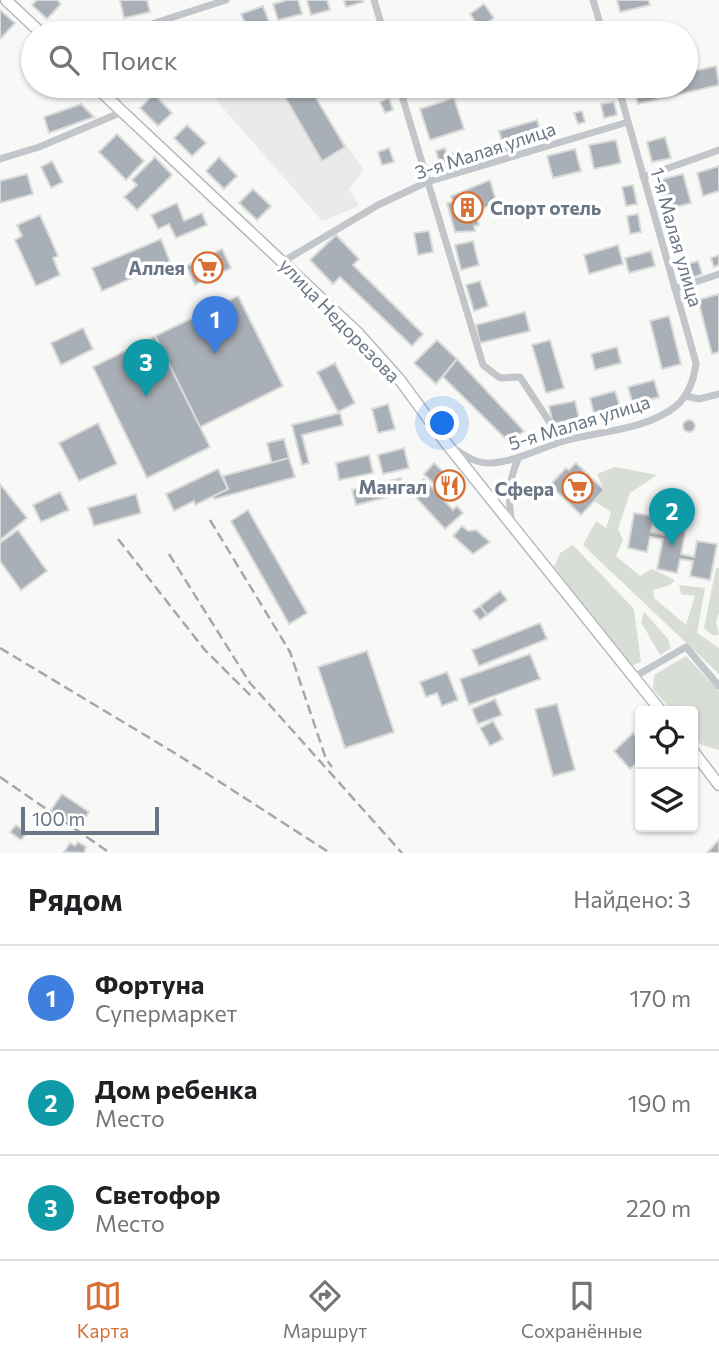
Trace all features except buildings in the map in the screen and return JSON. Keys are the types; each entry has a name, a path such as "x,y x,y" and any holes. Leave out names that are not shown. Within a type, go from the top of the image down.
{"street":[{"path":"6,0 28,21"},
{"path":"161,21 226,0"},
{"path":"374,0 380,21"},
{"path":"593,0 599,21"},
{"name":"улица Недорезова","path":"107,98 284,261 375,352 657,706"},
{"path":"402,98 483,365 500,378 520,377 562,441"},
{"name":"1-я Малая улица","path":"621,98 696,363 695,375 686,396"},
{"path":"0,159 39,147 122,112"},
{"name":"3-я Малая улица","path":"284,261 378,205 427,182 628,122"},
{"path":"643,177 719,150"},
{"path":"675,289 719,274"},
{"path":"686,396 699,399 719,394"},
{"name":"5-я Малая улица","path":"446,443 470,459 490,463 518,459 562,441 652,419 675,407 686,396"},
{"path":"512,525 508,496 509,478 518,459"},
{"path":"634,677 686,647 719,686"},
{"path":"698,758 719,785"}],"shaded area":[{"path":"313,98 364,170 349,189 359,206 322,221 215,99"},
{"path":"615,467 657,475 630,493 618,529 623,540 616,556 640,576 652,569 675,580 670,585 653,590 654,598 686,625 695,596 681,594 679,585 705,588 697,633 719,648 719,674 583,545 596,521 606,528 611,512 594,501 604,490 597,474"},
{"path":"573,545 634,609 641,662 631,666 554,567 560,553"},
{"path":"716,568 719,568 719,613 716,621 719,635 712,635 704,628"},
{"path":"644,612 668,639 671,648 660,655 641,622"},
{"path":"686,656 719,691 719,750 698,741 698,706 668,706 653,689 654,675"}],"railway":[{"path":"210,520 290,652 326,759 332,767"},
{"path":"118,539 204,649 251,696"},
{"path":"169,554 250,683 402,853"},
{"path":"0,648 178,755 330,853"},
{"path":"0,777 110,853"}],"place":[{"name":"Спорт отель","path":"467,207"},
{"name":"Аллея","path":"208,267"},
{"name":"Фортуна","path":"215,354"},
{"name":"Светофор","path":"146,397"},
{"name":"Мангал","path":"450,486"},
{"name":"Сфера","path":"577,488"},
{"name":"Дом ребенка","path":"672,546"}]}
